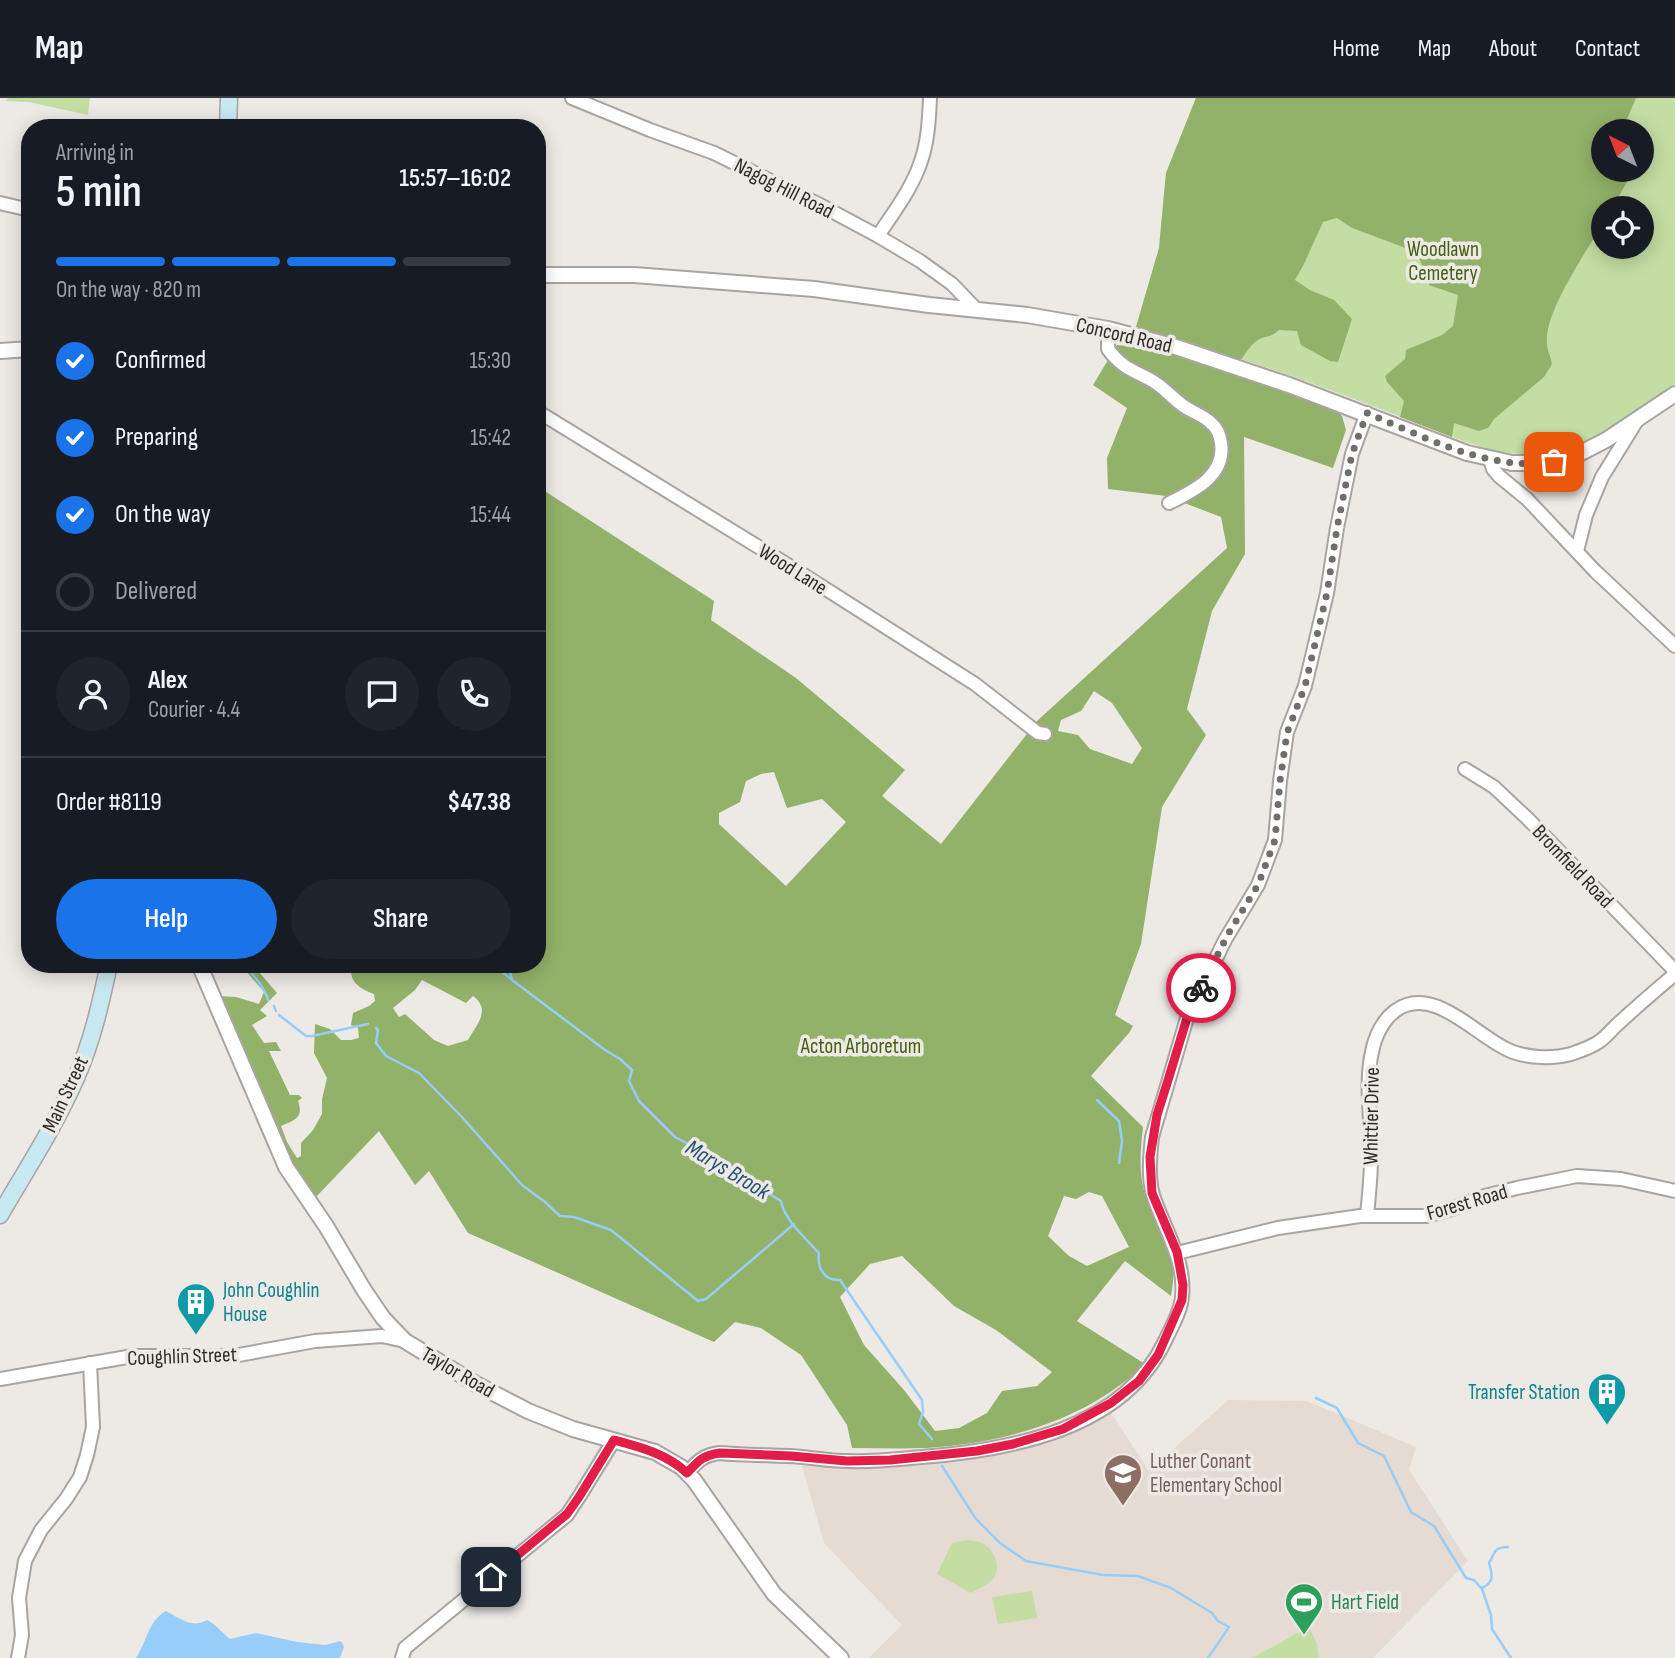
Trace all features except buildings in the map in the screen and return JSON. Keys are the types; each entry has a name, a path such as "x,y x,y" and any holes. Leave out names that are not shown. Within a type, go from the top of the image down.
{"main road":[{"path":"228,119 229,98"},
{"name":"Main Street","path":"0,1215 61,1110 77,1076 96,1021 107,973"}],"street":[{"name":"Nagog Hill Road","path":"572,98 714,153 878,236 952,284 977,310"},
{"path":"878,236 921,162 929,122 930,98"},
{"path":"0,203 21,208"},
{"name":"Concord Road","path":"546,275 634,275 814,289 1027,315 1114,331 1188,351 1289,385 1454,448 1490,459 1530,464 1554,462 1590,449 1675,394"},
{"path":"1114,331 1108,342 1108,349 1120,364 1161,386 1184,407 1206,418 1215,426 1219,435 1221,456 1212,476 1190,493 1169,503"},
{"path":"0,351 21,350"},
{"path":"687,1473 700,1460 720,1453 847,1461 890,1460 977,1451 1013,1444 1063,1429 1111,1403 1139,1381 1158,1355 1182,1300 1183,1285 1177,1252 1152,1193 1152,1137 1187,1018 1225,940 1258,885 1275,840 1287,733 1305,686 1327,593 1352,454 1367,413"},
{"name":"Wood Lane","path":"546,417 796,570 965,678 1038,733 1045,734"},
{"path":"1577,551 1586,515 1602,477 1637,420"},
{"path":"1490,459 1493,469 1527,499 1675,646"},
{"name":"Bromfield Road","path":"1465,769 1494,786 1528,818 1675,972"},
{"name":"Whittier Drive","path":"1367,1216 1372,1051 1387,1017 1400,1007 1418,1003 1434,1005 1513,1052 1550,1058 1569,1055 1598,1043 1675,972"},
{"name":"Taylor Road","path":"203,973 286,1167 383,1318 405,1341 528,1411 573,1429 655,1452 681,1467 694,1480 774,1594 841,1658"},
{"name":"Forest Road","path":"1177,1252 1278,1228 1367,1216 1426,1216 1452,1209 1481,1196 1577,1176 1621,1179 1675,1191"},
{"name":"Coughlin Street","path":"0,1379 133,1356 233,1356 327,1340 382,1336 405,1341"},
{"path":"18,1658 23,1635 19,1598 25,1561 41,1530 80,1477 87,1455 93,1427 90,1363"},
{"path":"402,1658 405,1648 567,1514 614,1440"}],"shaded area":[{"name":"Luther Conant Elementary School","path":"1228,1400 1307,1401 1416,1447 1409,1470 1468,1561 1373,1658 869,1658 902,1625 824,1543 802,1466 902,1467 1012,1453 1071,1433 1110,1411 1149,1471"}],"green space":[{"path":"8,98 90,98 88,115 29,102 6,101"},
{"name":"Woodlawn Cemetery","path":"1196,98 1675,98 1675,384 1603,434 1572,448 1522,454 1474,445 1285,374 1136,327 1159,248 1166,173"},
{"name":"Woodlawn Cemetery","path":"1196,98 1636,98 1627,119 1591,119 1591,182 1627,182 1619,196 1591,196 1591,243 1559,299 1548,330 1547,343 1552,364 1544,377 1494,419 1488,428 1479,431 1454,423 1452,437 1400,417 1404,401 1385,376 1405,359 1406,350 1442,335 1453,326 1458,295 1429,285 1420,260 1411,252 1352,228 1337,218 1323,222 1295,280 1334,300 1352,319 1338,362 1330,361 1301,345 1297,331 1279,330 1255,342 1241,360 1136,327 1159,248 1166,173"},
{"name":"Acton Arboretum","path":"1117,345 1140,347 1186,358 1334,407 1342,416 1346,430 1333,468 1244,437 1245,554 1212,611 1187,709 1206,735 1162,807 1141,944 1115,1015 1133,1026 1091,1076 1143,1127 1141,1175 1151,1210 1170,1251 1173,1277 1171,1296 1125,1261 1077,1321 1145,1364 1098,1400 1071,1414 1015,1434 986,1441 927,1448 852,1448 847,1425 801,1355 761,1328 735,1322 714,1342 468,1233 429,1171 415,1185 379,1131 315,1198 293,1168 234,1024 219,996 236,997 259,1004 264,992 248,973 260,973 277,993 260,1010 267,1016 252,1025 264,1043 276,1042 281,1051 269,1051 290,1095 299,1095 302,1098 298,1101 300,1111 297,1118 281,1126 297,1158 301,1156 301,1143 322,1114 327,1078 314,1053 315,1024 330,1029 341,1040 359,1038 358,1028 351,1025 353,1013 375,1001 374,994 356,984 352,973 546,973 546,492 714,601 711,620 796,678 905,770 882,796 941,844 1037,721 1227,548 1221,517 1166,496 1108,489 1107,458 1127,408 1093,385","holes":["1094,691 1112,703 1142,748 1132,764 1090,749 1078,735 1058,731 1061,720 1081,711","774,772 787,808 822,799 846,822 786,886 719,824 719,813 740,802 746,781","422,980 466,1003 473,996 479,1001 481,1018 468,1040 448,1046 434,1040 405,1014 399,1017 393,1008 415,990","1089,1192 1102,1196 1129,1247 1087,1266 1069,1256 1048,1236 1064,1196 1076,1199","902,1256 954,1306 996,1330 1052,1372 1037,1386 1002,1391 987,1413 959,1428 935,1431 904,1390 864,1345 840,1297 870,1264"]},
{"path":"968,1540 984,1544 995,1557 997,1568 990,1582 971,1593 937,1574 952,1543"},
{"path":"1032,1591 1037,1618 998,1624 992,1597"},
{"name":"Hart Field","path":"1309,1627 1317,1644 1319,1658 1252,1658"}],"water":[{"path":"166,1611 191,1623 207,1620 230,1639 256,1633 325,1645 341,1641 344,1647 340,1658 136,1658 151,1626"}],"waterway":[{"path":"251,973 268,1000"},
{"path":"503,973 511,979"},
{"name":"Marys Brook","path":"510,973 512,980 632,1070 629,1081 639,1101 675,1137 750,1177 755,1184 764,1187 781,1201 791,1221 819,1253 819,1264 823,1273 834,1280 840,1280 922,1400 923,1412 919,1424 932,1439"},
{"path":"274,1006 276,1011"},
{"path":"279,1015 306,1036 368,1024"},
{"path":"376,1028 376,1043 386,1056 419,1073 522,1185 560,1216 574,1217 611,1230 698,1301 706,1299 794,1224"},
{"path":"1097,1100 1119,1121 1122,1141 1119,1163"},
{"path":"1316,1398 1337,1408 1358,1443 1384,1456 1411,1512 1434,1526 1466,1578 1474,1580 1482,1589 1491,1615 1492,1629 1511,1658"},
{"name":"Marys Brook","path":"942,1466 976,1519 1000,1543 1026,1561 1103,1575 1138,1576 1171,1588 1212,1613 1218,1621 1229,1627 1208,1658"},
{"path":"1482,1588 1491,1581 1489,1563 1495,1551 1508,1547"}],"way so far":[{"path":"1201,988 1227,936 1258,885 1275,840 1287,733 1305,686 1327,593 1352,454 1367,413 1479,456 1513,463 1554,462"}],"place":[{"name":"John Coughlin House","path":"196,1336"},
{"name":"Transfer Station","path":"1607,1426"},
{"name":"Luther Conant Elementary School","path":"1123,1507"},
{"name":"Hart Field","path":"1304,1636"}],"route":[{"path":"491,1577 567,1514 614,1440 655,1452 687,1473 700,1460 720,1453 847,1461 943,1455 1013,1444 1063,1429 1111,1403 1139,1381 1158,1355 1182,1300 1183,1285 1177,1252 1152,1193 1150,1157 1157,1115 1187,1018 1201,988"}]}
